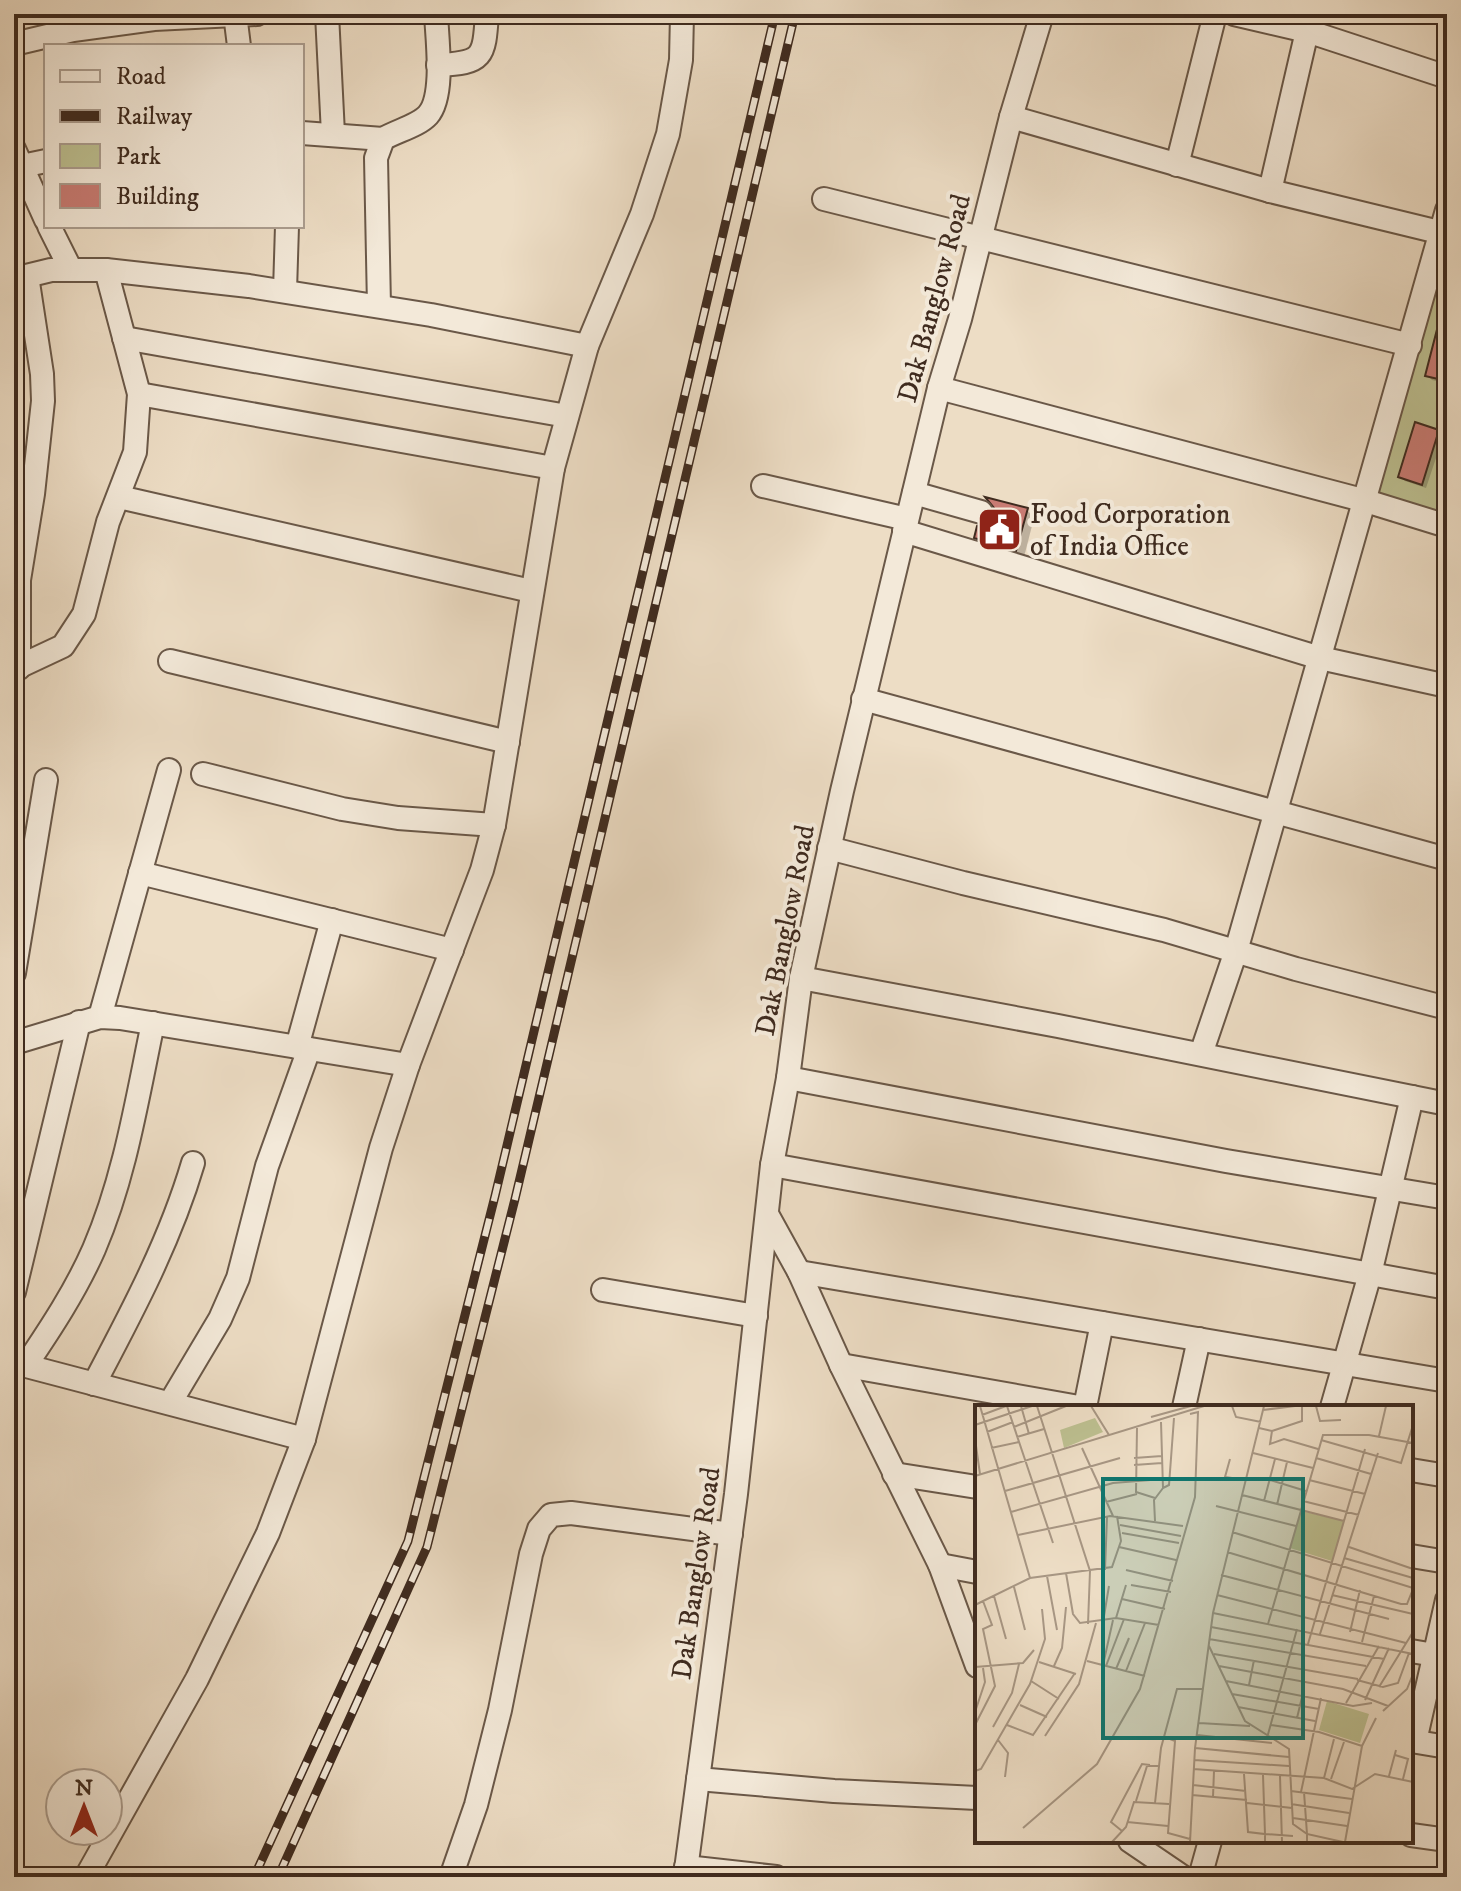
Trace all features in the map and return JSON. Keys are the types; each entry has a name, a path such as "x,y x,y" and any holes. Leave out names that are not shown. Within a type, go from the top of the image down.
{"street":[{"path":"235,14 239,44"},
{"path":"14,44 73,30 154,19 257,14"},
{"path":"327,14 333,134"},
{"path":"304,133 383,139 428,115 435,100 438,65 436,14"},
{"path":"438,65 476,59 484,47 487,14"},
{"path":"86,1877 197,1679 268,1533 304,1439 381,1148 408,1065 482,870 494,825 553,468 587,346 642,214 668,134 681,60 682,14"},
{"name":"Dak Banglow Road","path":"686,1872 731,1534 772,1165 788,1078 801,978 863,699 939,388 1011,117 1042,14"},
{"path":"1177,165 1215,14"},
{"path":"1234,14 1309,22 1447,77"},
{"path":"1270,191 1309,22"},
{"path":"1011,117 1270,191 1444,233"},
{"path":"379,306 376,158 383,139"},
{"path":"18,157 44,161"},
{"path":"18,157 44,216"},
{"path":"824,199 1410,345"},
{"path":"1201,1054 1236,951 1444,233 1447,210"},
{"path":"50,228 71,270"},
{"path":"285,291 287,228"},
{"path":"106,270 139,394 135,452 108,522 84,614 63,646 16,669 19,580 33,494 43,401 42,374 21,278 51,270 106,270 285,291 587,346"},
{"path":"124,338 567,416"},
{"path":"939,388 1366,501 1447,526"},
{"path":"139,394 553,468"},
{"path":"763,486 906,525 1320,658 1447,686"},
{"path":"914,493 981,512"},
{"path":"119,497 531,591"},
{"path":"170,661 508,742"},
{"path":"863,699 1447,859"},
{"path":"14,1292 89,1020 140,873 169,770"},
{"path":"203,774 342,809 398,818 494,825"},
{"path":"14,973 46,780"},
{"path":"829,848 1164,930 1447,1008"},
{"path":"140,873 452,950"},
{"path":"170,1403 220,1319 238,1278 267,1166 303,1048 332,920"},
{"path":"801,978 1447,1104"},
{"path":"14,1043 89,1020 153,1023 408,1065"},
{"path":"153,1023 120,1176 106,1217 61,1312 20,1364 304,1439"},
{"path":"788,1078 1226,1161 1447,1198"},
{"path":"1333,1405 1370,1274 1412,1097"},
{"path":"94,1384 168,1237 193,1163"},
{"path":"772,1165 1447,1288"},
{"path":"767,1214 799,1272 841,1365 940,1565 975,1659"},
{"path":"799,1272 1447,1381"},
{"path":"603,1290 756,1316"},
{"path":"1082,1405 1102,1323"},
{"path":"1184,1405 1199,1339"},
{"path":"841,1365 1071,1405"},
{"path":"1413,1470 1447,1476"},
{"path":"894,1474 975,1487"},
{"path":"451,1877 476,1805 539,1529 551,1515 571,1513 731,1534"},
{"path":"1413,1556 1447,1562"},
{"path":"940,1565 975,1572"},
{"path":"1447,1600 1430,1655 1413,1741 1447,1747"},
{"path":"698,1779 834,1791 975,1798"},
{"path":"1413,1835 1447,1840"},
{"path":"1133,1843 1183,1877"},
{"path":"1200,1877 1209,1843"},
{"path":"686,1872 776,1877"}],"green space":[{"path":"1447,234 1447,526 1366,501"}],"building":[{"path":"1441,314 1447,315 1447,381 1425,376"},
{"path":"1415,422 1439,430 1422,485 1398,477"},
{"name":"Food Corporation of India Office","path":"985,497 1028,508 1016,551 974,538 977,526 990,522 995,515 994,508"}],"railway":[{"path":"254,1877 408,1541 495,1196 775,14"},
{"path":"278,1877 427,1547 515,1199 795,14"}],"place":[{"name":"Food Corporation of India Office","path":"999,529"}]}
